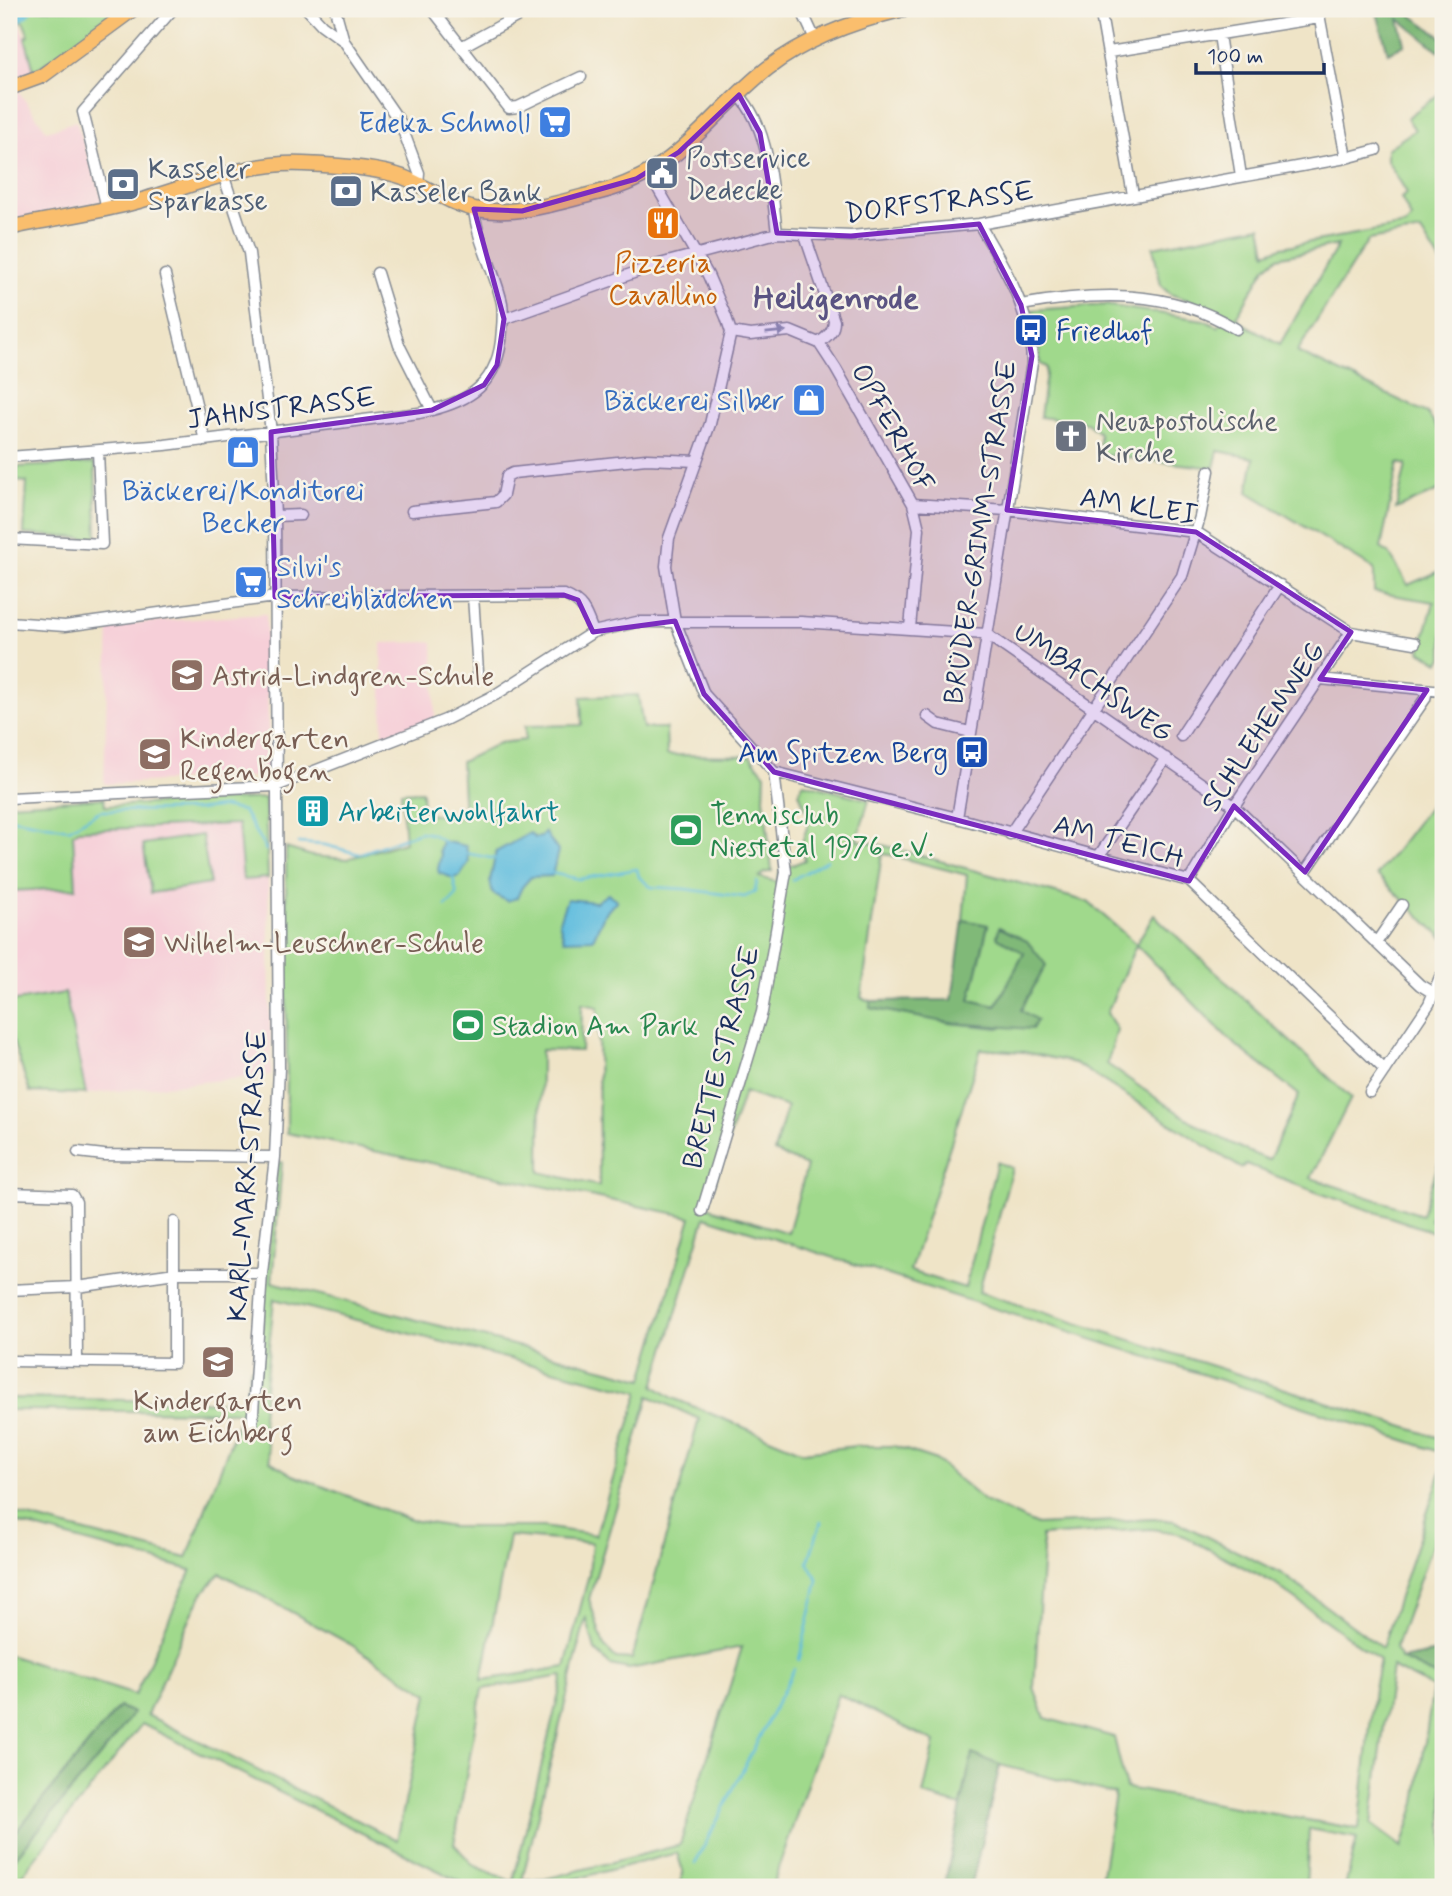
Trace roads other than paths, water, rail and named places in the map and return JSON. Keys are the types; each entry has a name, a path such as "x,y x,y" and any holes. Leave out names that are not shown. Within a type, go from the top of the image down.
{"main road":[{"path":"9,89 42,76 133,9"},
{"path":"9,228 107,208 254,167 303,164 381,172 401,177 474,209 522,211 605,191 649,173 679,152 770,66 791,51 815,39 904,9"}],"street":[{"path":"107,208 83,112 173,9"},
{"path":"307,9 322,25 344,41 400,121 419,173 418,184"},
{"path":"335,9 344,41"},
{"path":"432,9 509,108 518,107 581,77"},
{"path":"802,9 815,39"},
{"path":"1100,9 1133,195"},
{"path":"461,47 526,10"},
{"path":"1109,52 1219,35 1318,13 1346,158"},
{"path":"1219,35 1241,176"},
{"path":"739,95 745,101 760,134 768,163 777,233"},
{"name":"DORFSTRASSE","path":"504,319 694,253 777,233 851,236 979,224 1346,158 1376,150"},
{"path":"649,173 717,295 731,332 710,424 669,538 666,566 675,621 704,694 774,772"},
{"name":"KARL-MARX-STRASSE","path":"224,177 249,253 271,432 275,516 279,1068 275,1157 262,1273 252,1428"},
{"path":"474,209 475,223 501,301 504,319"},
{"name":"BRÜDER-GRIMM-STRASSE","path":"957,818 1032,363 1029,334 1021,305 1003,265 979,224"},
{"path":"805,236 834,321 831,333 819,343"},
{"path":"377,272 399,345 432,410"},
{"path":"165,275 205,441"},
{"path":"1021,305 1095,295 1137,297 1211,314 1236,329"},
{"name":"JAHNSTRASSE","path":"9,457 205,441 432,410 469,395 484,385 497,365 504,319"},
{"name":"OPFERHOF","path":"731,332 750,335 790,331 819,343 843,380 913,504 919,529 910,628"},
{"path":"9,539 102,544 98,451"},
{"path":"412,511 496,502 503,495 507,476 513,473 646,459 697,461"},
{"path":"1010,834 1182,576 1196,532 1209,471"},
{"name":"AM KLEI","path":"913,504 1007,510 1196,532 1351,632 1415,643"},
{"path":"275,516 301,515"},
{"path":"1181,736 1280,585"},
{"path":"9,622 65,626 275,597 564,595 578,600 593,632 522,679 470,708 275,786 9,798"},
{"path":"473,596 478,672"},
{"name":"UMBACHSWEG","path":"593,632 637,622 675,621 801,622 986,634 1234,806 1420,985 1433,993"},
{"name":"SCHLEHENWEG","path":"1188,881 1234,806 1351,632"},
{"path":"1320,679 1443,691"},
{"path":"1305,872 1425,699 1427,690"},
{"name":"BRÜDER-GRIMM-STRASSE","path":"927,716 938,724 970,732"},
{"path":"1098,857 1166,758"},
{"name":"AM TEICH","path":"774,772 957,818 1188,881 1385,1070"},
{"name":"BREITE STRASSE","path":"702,1211 762,1012 772,965 786,872 774,772"},
{"path":"1376,943 1402,905"},
{"path":"1370,1092 1429,1004 1440,977"},
{"path":"78,1152 103,1156 275,1157"},
{"path":"9,1194 72,1195 76,1202 77,1361"},
{"path":"9,1361 174,1363 174,1222"},
{"path":"9,1290 77,1287 176,1273 262,1273"}],"water":[{"path":"545,832 558,851 552,876 531,877 517,898 507,901 493,894 490,881 496,852 530,833 535,838 541,837"},
{"path":"442,841 466,846 469,862 460,876 453,878 439,873"},
{"path":"608,894 617,900 604,915 593,939 564,940 559,921 567,899 596,902"}],"waterway":[{"path":"9,20 24,9"},
{"path":"9,818 69,829 100,811 197,810 223,807 243,811 266,850"},
{"path":"298,843 325,845 359,854 420,832 432,834 444,842"},
{"path":"465,853 496,859"},
{"path":"792,880 827,860"},
{"path":"551,873 579,879 637,869 639,877 651,887 745,897 755,891 757,882"},
{"path":"446,906 457,895 453,878"},
{"path":"799,1660 818,1580 808,1562 821,1522"},
{"path":"695,1864 794,1669"},
{"path":"685,1887 686,1882"}],"place":[{"name":"Edeka Schmoll","path":"555,122"},
{"name":"Postservice Dedecke","path":"662,173"},
{"name":"Kasseler Sparkasse","path":"123,184"},
{"name":"Kasseler Bank","path":"346,191"},
{"name":"Pizzeria Cavallino","path":"663,223"},
{"name":"Friedhof","path":"1031,330"},
{"name":"Bäckerei Silber","path":"809,400"},
{"name":"Neuapostolische Kirche","path":"1071,436"},
{"name":"Bäckerei/Konditorei Becker","path":"243,452"},
{"name":"Silvi's Schreiblädchen","path":"251,582"},
{"name":"Astrid-Lindgren-Schule","path":"187,675"},
{"name":"Am Spitzen Berg","path":"972,752"},
{"name":"Kindergarten Regenbogen","path":"155,754"},
{"name":"Arbeiterwohlfahrt","path":"313,811"},
{"name":"Tennisclub Niestetal 1976 e.V.","path":"686,830"},
{"name":"Wilhelm-Leuschner-Schule","path":"139,942"},
{"name":"Stadion Am Park","path":"468,1025"},
{"name":"Kindergarten am Eichberg","path":"218,1362"}],"district":[{"name":"Heiligenrode","path":"836,297"}]}
